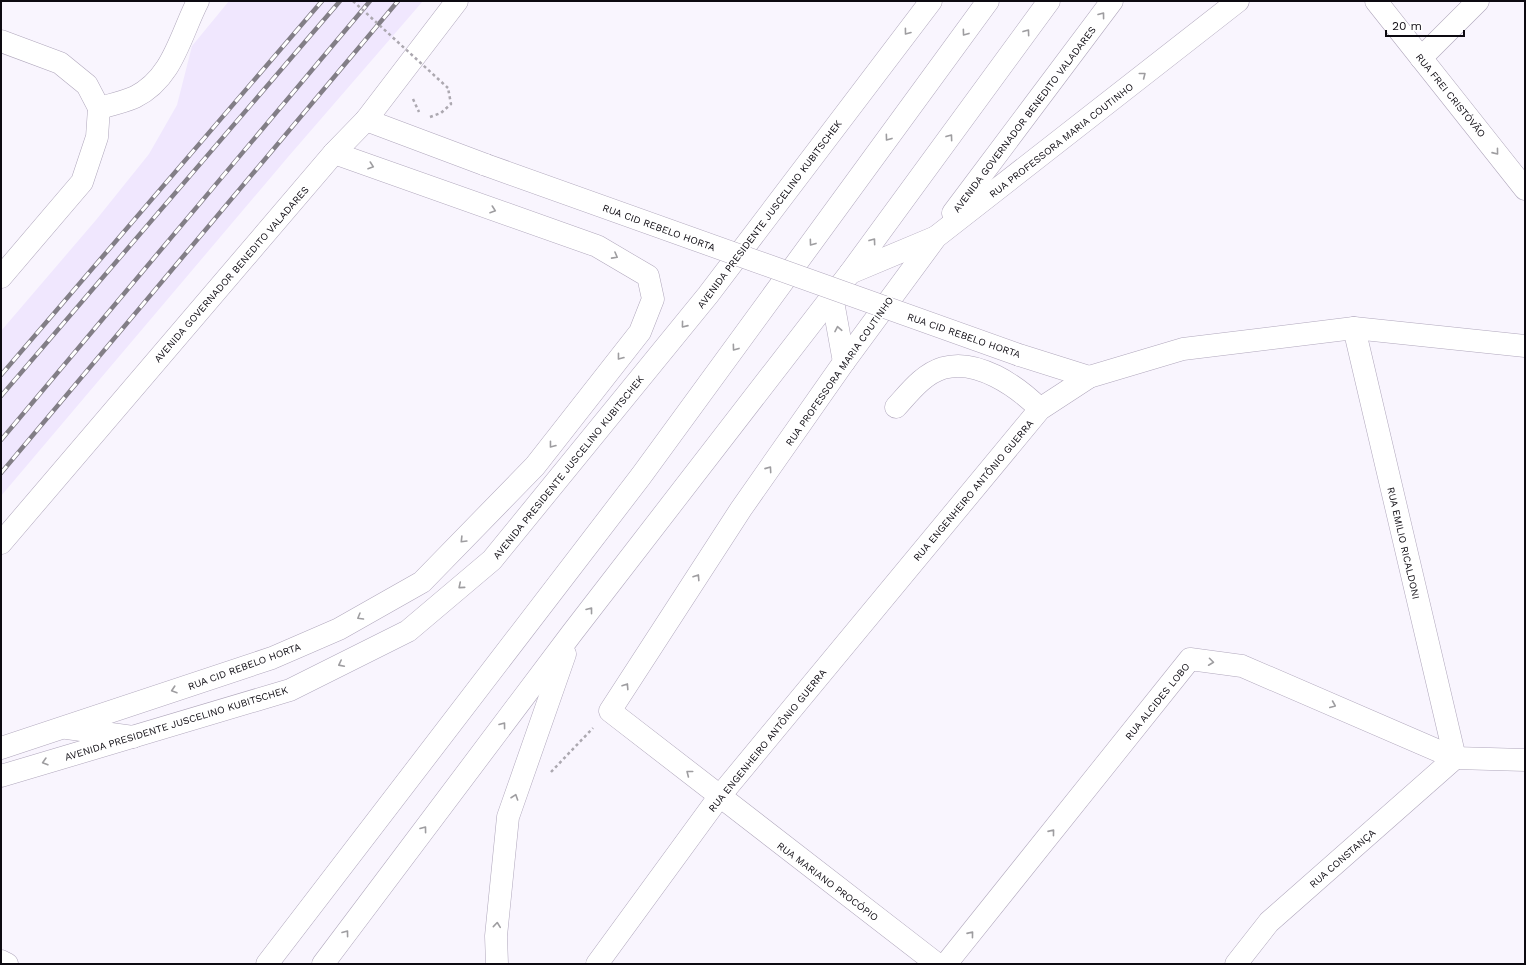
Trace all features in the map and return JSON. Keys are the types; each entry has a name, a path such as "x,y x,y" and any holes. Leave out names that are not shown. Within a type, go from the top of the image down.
{"main road":[{"path":"99,108 135,97 155,82 171,63 198,1"},
{"name":"AVENIDA GOVERNADOR BENEDITO VALADARES","path":"1,543 334,154 366,120 457,1"},
{"name":"AVENIDA PRESIDENTE JUSCELINO KUBITSCHEK","path":"1,776 290,690 408,631 492,560 708,294 931,1"},
{"path":"267,964 641,476 988,1"},
{"path":"323,964 572,633 850,273 1050,1"},
{"name":"AVENIDA GOVERNADOR BENEDITO VALADARES","path":"936,237 1112,1"},
{"name":"RUA PROFESSORA MARIA COUTINHO","path":"610,711 741,509 844,362 936,237 1238,1"},
{"name":"RUA FREI CRISTÓVÃO","path":"1376,1 1421,58 1523,181"},
{"path":"1421,58 1478,1"},
{"path":"1,42 60,63 87,85 99,108 97,136 82,182 1,277"},
{"name":"RUA CID REBELO HORTA","path":"366,120 486,165 1019,355 1089,377"},
{"name":"RUA CID REBELO HORTA","path":"1,748 272,658 339,629 422,582 536,466 640,332 653,299 648,276 597,246 334,154"},
{"path":"850,273 936,237"},
{"path":"832,296 844,362"},
{"name":"RUA ENGENHEIRO ANTÔNIO GUERRA","path":"597,964 719,797 1040,409 1089,377 1183,349 1354,328 1525,346"},
{"name":"RUA EMILIO RICALDONI","path":"1354,328 1455,758"},
{"path":"896,407 925,377 943,368 968,367 1002,379 1025,393 1040,409"},
{"path":"570,464 576,414"},
{"path":"497,964 496,936 508,817 572,633"},
{"name":"RUA ALCIDES LOBO","path":"946,964 1190,659 1242,666 1455,758"},
{"path":"610,711 719,797"},
{"path":"63,727 133,737"},
{"path":"1455,758 1525,760"},
{"name":"RUA CONSTANÇA","path":"1236,964 1269,922 1455,758"},
{"name":"RUA MARIANO PROCÓPIO","path":"719,797 937,964"},
{"path":"1,961 6,964"}],"path":[{"path":"353,1 448,88 451,104 441,113 429,118 417,111 412,98 414,92"},
{"path":"428,79 436,70"},
{"path":"545,778 610,711"}],"shaded area":[{"path":"229,1 423,1 288,157 1,496 1,331 96,220 149,154 177,105 192,46"}],"railway":[{"path":"1,375 322,1"},
{"path":"1,396 340,1"},
{"path":"1,440 370,1"},
{"path":"1,473 398,1"}]}
